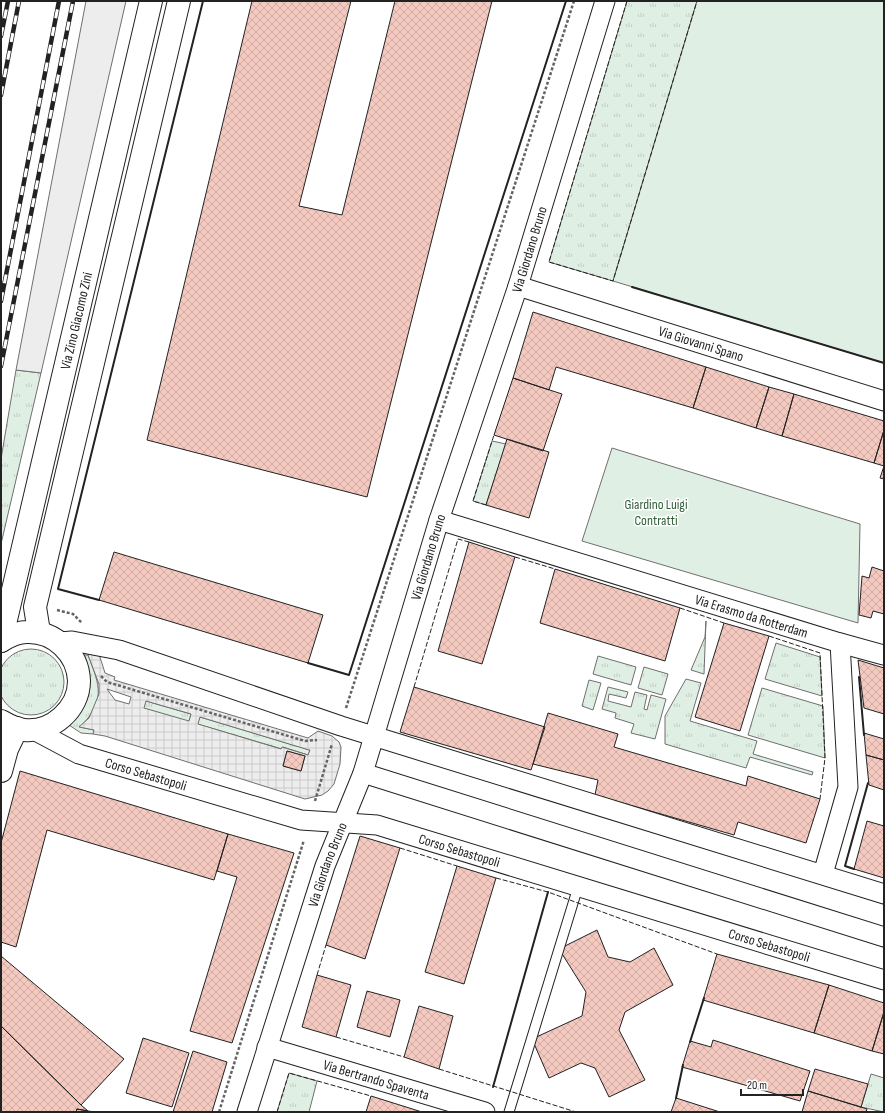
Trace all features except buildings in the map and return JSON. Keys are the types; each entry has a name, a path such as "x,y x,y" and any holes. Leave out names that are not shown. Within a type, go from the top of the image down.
{"street":[{"name":"Via Zino Giacomo Zini","path":"1,641 151,1"},
{"name":"Via Zino Giacomo Zini","path":"39,632 35,607 178,1"},
{"name":"Via Giordano Bruno","path":"248,1112 267,1047 325,866 363,773 439,520 518,286 606,1"},
{"name":"Via Giovanni Spano","path":"518,286 884,401"},
{"name":"Via Erasmo da Rotterdam","path":"439,520 840,643 884,655"},
{"path":"1,641 19,633 39,632 60,642 70,653 76,666 79,681 76,696 70,708 60,720 47,727 17,727 7,748 1,771"},
{"path":"60,642 72,641 119,650 341,726 884,894"},
{"path":"823,874 848,787 840,643"},
{"name":"Corso Sebastopoli","path":"17,727 79,754 309,822 377,825 884,980"},
{"path":"363,773 884,937"},
{"name":"Via Bertrando Spaventa","path":"267,1047 485,1112"}],"lane":[{"path":"509,1112 578,887"}],"path":[{"path":"219,1112 333,741 341,726 574,1"},
{"path":"35,607 48,608 72,614 80,619 84,625 100,676 108,682 305,741 325,738 341,726"}],"green space":[{"path":"627,1 697,1 613,281 549,262"},
{"path":"697,1 884,1 884,363 613,281"},
{"path":"16,370 41,373 1,544 1,459"},
{"path":"492,441 506,444 486,505 473,501"},
{"name":"Giardino Luigi Contratti","path":"612,448 860,524 858,623 582,541"},
{"path":"706,621 704,674 691,670 705,637"},
{"path":"776,643 820,657 822,696 765,679"},
{"path":"31,649 43,652 54,659 61,670 64,682 61,694 54,705 43,712 31,715 19,712 8,705 1,694 -2,682 1,670 8,659 19,652"},
{"path":"84,655 88,655 98,685 98,693 94,709 80,727 94,730 93,734 81,733 69,725 83,708 88,693 89,685"},
{"path":"598,656 636,667 631,685 593,674"},
{"path":"644,667 668,674 662,695 638,688"},
{"path":"686,679 701,683 690,721 757,741 753,754 813,772 812,775 750,757 746,768 665,744 665,716"},
{"path":"589,680 601,683 593,710 582,706"},
{"path":"608,687 628,692 626,698 609,694 608,701 631,707 635,692 647,695 644,709 647,710 651,695 666,699 655,739 631,733 634,724 615,718 616,713 602,709"},
{"path":"762,688 823,706 825,758 748,735"},
{"path":"146,701 191,714 189,722 143,708"},
{"path":"200,717 310,750 308,755 283,747 282,749 197,724"},
{"path":"289,1073 317,1081 309,1112 277,1112"},
{"path":"871,1074 884,1078 884,1112 861,1107"}],"shaded area":[{"path":"86,1 126,1 41,373 16,370"},
{"path":"98,651 105,673 115,677 114,680 308,738 318,731 332,736 339,742 341,747 340,764 334,784 322,795 305,799 105,736 93,734 94,730 79,727 89,718 99,694 99,684 88,655","holes":["107,689 131,697 129,704 115,700","146,701 191,714 189,721 144,708","200,717 310,750 308,755 282,747 281,749 198,724","287,751 305,756 301,771 283,766"]}],"railway":[{"path":"1,36 8,1"},
{"path":"1,95 19,1"},
{"path":"1,301 59,1"},
{"path":"1,366 73,1"}],"fence":[{"path":"627,1 549,262 613,281 697,1"},
{"path":"486,505 473,501 494,435"},
{"path":"414,687 458,539 469,542"},
{"path":"515,557 555,569"},
{"path":"680,608 724,623"},
{"path":"769,636 820,653 825,758 820,799"},
{"path":"400,848 457,866"},
{"path":"496,878 548,892 717,954"},
{"path":"317,975 326,945"},
{"path":"336,1037 404,1057"},
{"path":"439,1069 576,1112"},
{"path":"277,1112 289,1073 371,1096"}],"wall":[{"path":"99,600 58,589 203,1"},
{"path":"308,663 349,675 566,1"},
{"path":"632,287 884,363"},
{"path":"859,677 864,735"},
{"path":"854,869 845,866 868,783"},
{"path":"493,1087 548,892"},
{"path":"690,1042 704,998"},
{"path":"676,1098 683,1065"}]}
